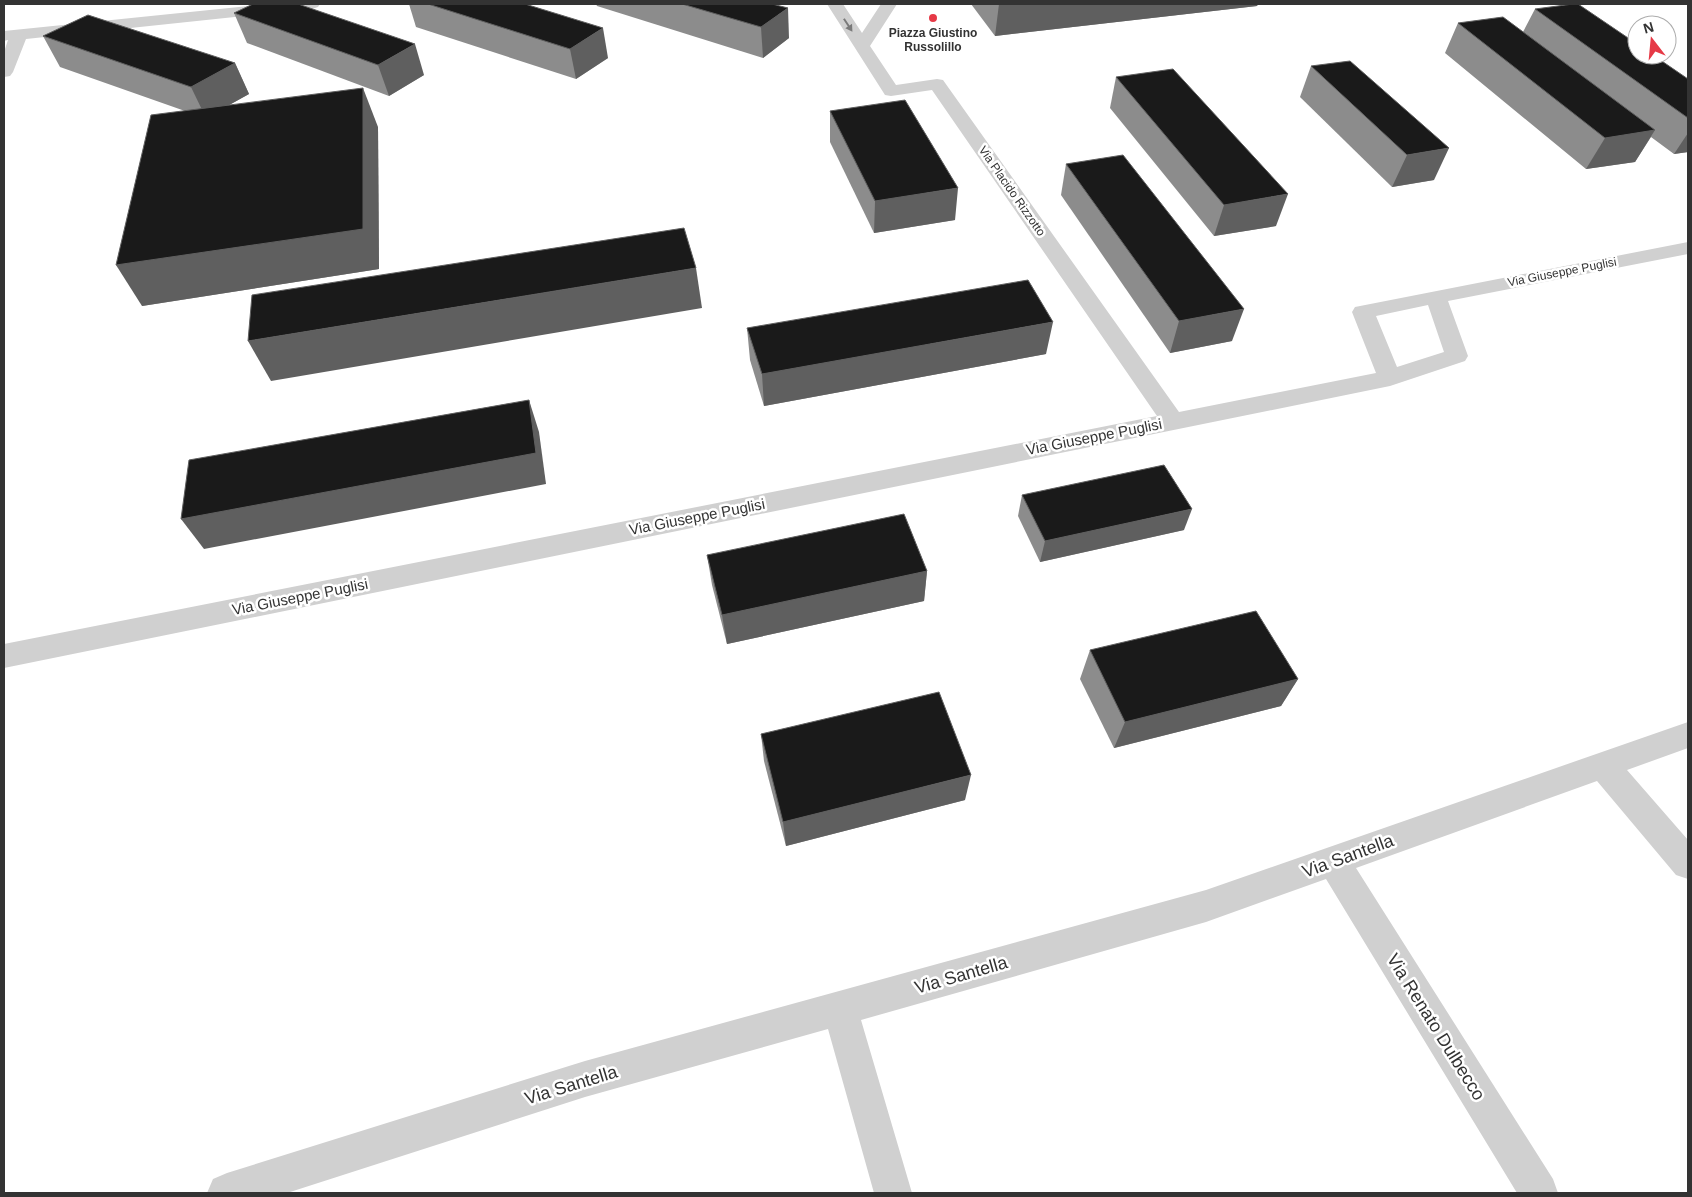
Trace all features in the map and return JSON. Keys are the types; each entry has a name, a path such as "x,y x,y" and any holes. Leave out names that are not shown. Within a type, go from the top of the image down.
{"street":[{"path":"4,72 11,35 312,4"},
{"name":"Via Placido Rizzotto","path":"835,4 891,91 937,84 1173,422"},
{"path":"862,46 889,4"},
{"name":"Via Giuseppe Puglisi","path":"1390,378 1363,312 1436,296 1688,248"},
{"name":"Via Giuseppe Puglisi","path":"4,656 1390,378 1457,356 1436,296"},
{"name":"Via Santella","path":"227,1193 585,1079 1206,906 1688,735"},
{"path":"1603,766 1688,864"},
{"name":"Via Renato Dulbecco","path":"1334,861 1539,1193"},
{"path":"840,1009 894,1193"}],"building":[{"path":"253,4 298,4 415,44 378,65 234,13"},
{"path":"428,4 525,4 603,28 570,49"},
{"path":"682,4 772,4 788,8 761,27"},
{"path":"1578,4 1627,37 1627,65 1668,65 1688,79 1688,118 1535,9"},
{"path":"88,15 235,63 191,87 43,36"},
{"path":"1503,17 1655,130 1605,138 1458,23"},
{"path":"1350,61 1449,148 1407,155 1311,66"},
{"path":"1173,69 1288,194 1224,205 1116,77"},
{"path":"363,88 363,229 116,265 151,115"},
{"path":"905,100 958,188 875,201 830,111"},
{"path":"1123,155 1244,309 1179,321 1066,164"},
{"path":"684,228 696,268 248,341 252,295"},
{"path":"1028,280 1053,322 762,374 747,328"},
{"path":"529,400 536,453 181,519 189,460"},
{"path":"1164,465 1192,509 1045,541 1022,495"},
{"path":"904,514 927,571 722,615 707,555"},
{"path":"1256,611 1298,679 1125,722 1090,650"},
{"path":"939,692 971,775 783,822 761,734"}],"place":[{"name":"Piazza Giustino Russolillo","path":"933,18"}]}
